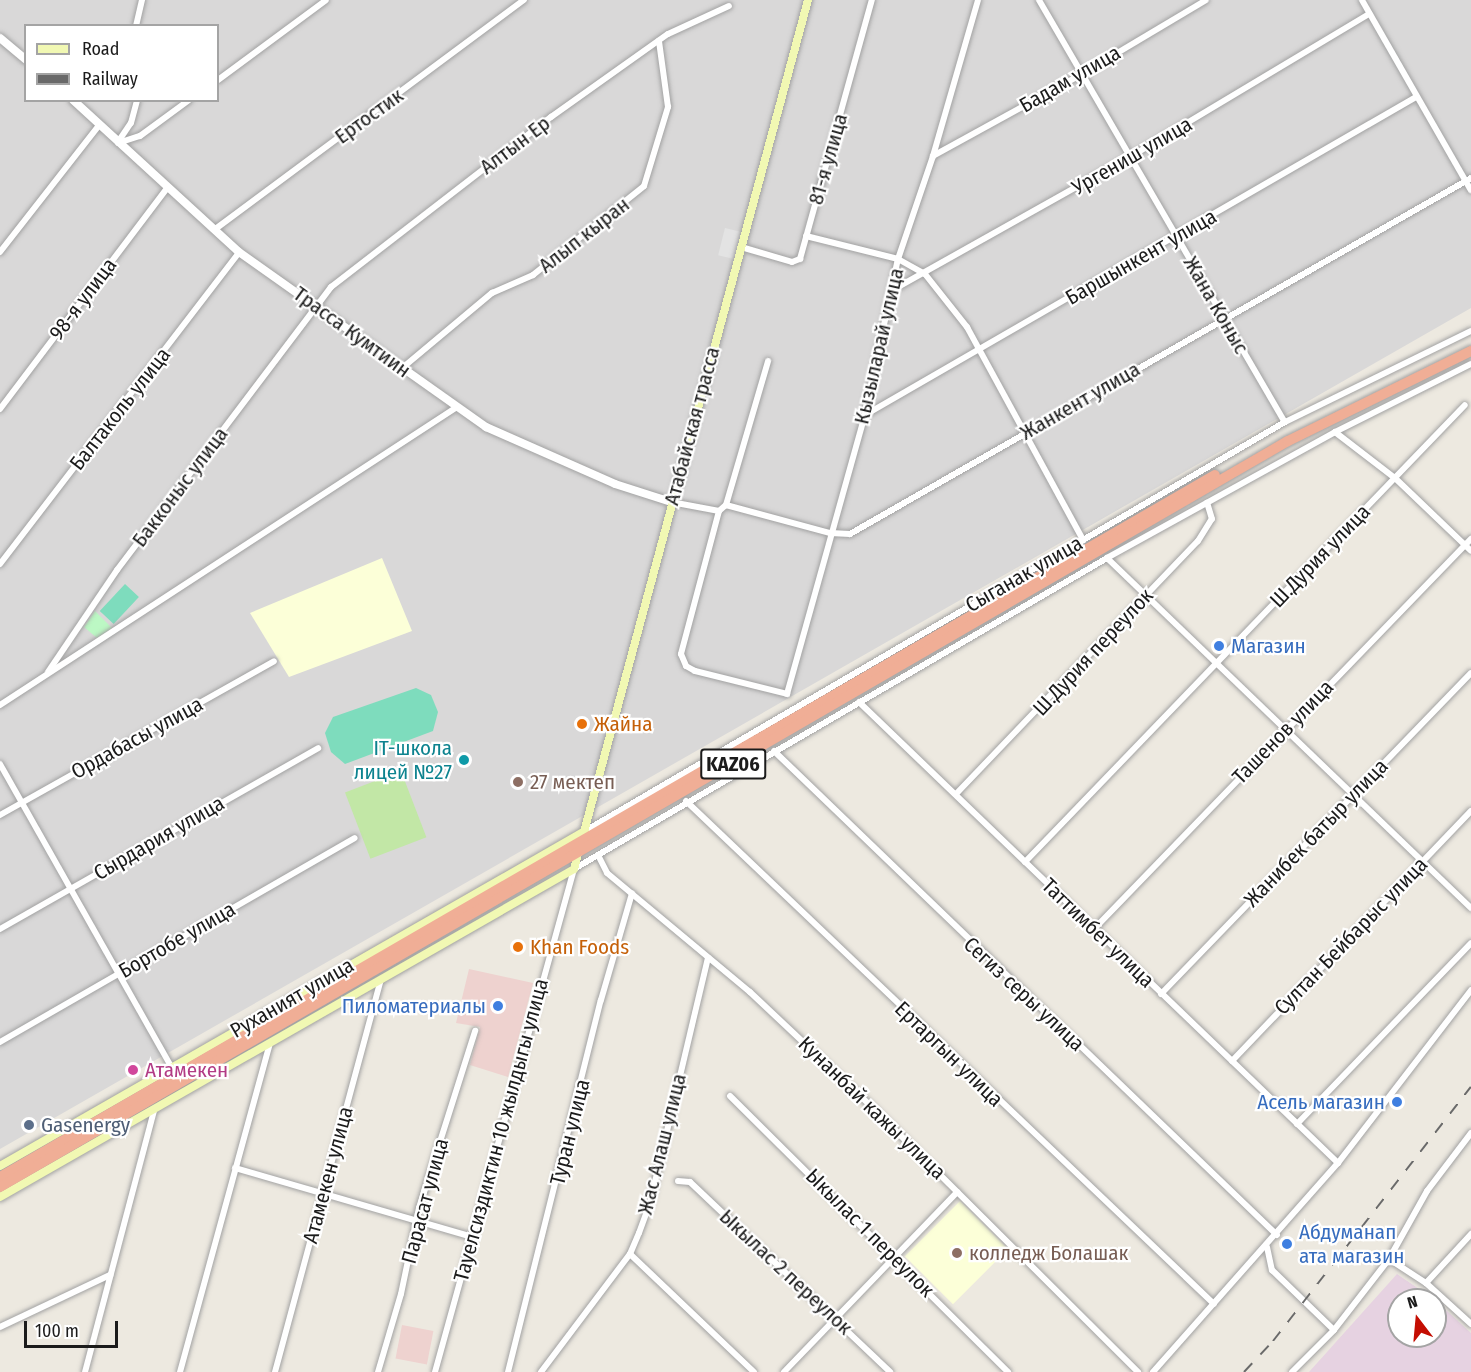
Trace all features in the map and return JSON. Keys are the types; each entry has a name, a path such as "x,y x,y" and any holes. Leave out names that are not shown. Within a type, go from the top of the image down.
{"highway":[{"name":"KАZ06","path":"0,1178 584,836 1284,435 1471,344"},
{"name":"KАZ06","path":"0,1187 579,854 1288,441 1471,351"}],"main road":[{"name":"Атабайская трасса","path":"579,854 671,502 808,0"},
{"name":"Руханият улица","path":"0,1166 584,836"},
{"name":"Тауелсиздиктин 10 жылдыгы улица","path":"574,868 579,854"},
{"name":"Руханият улица","path":"0,1197 574,868"}],"street":[{"path":"136,24 142,0"},
{"path":"219,79 326,0"},
{"name":"Ертостик","path":"214,230 524,0"},
{"name":"81-я улица","path":"741,247 792,262 800,259 872,0"},
{"name":"Кызыларай улица","path":"718,511 681,654 686,666 695,670 787,694 830,533 865,415 898,259 933,156 978,0"},
{"name":"Жана Коныс","path":"1039,0 1285,422"},
{"name":"Бадам улица","path":"933,156 1082,74 1206,0"},
{"path":"1362,0 1416,97 1468,180 1471,190"},
{"name":"Алтын Ер","path":"317,305 331,286 551,117 659,41 729,6"},
{"name":"Ургениш улица","path":"891,291 1130,157 1369,14"},
{"path":"0,38 24,58"},
{"name":"Алып кыран","path":"401,369 492,292 533,275 645,186 668,107 659,41"},
{"name":"Баршынкент улица","path":"865,415 1416,97"},
{"name":"Трасса Кумтиин","path":"75,102 238,252 317,305 401,369 515,441 615,484 671,502"},
{"path":"118,143 131,123 136,102"},
{"path":"118,143 140,136 186,102"},
{"path":"0,252 99,124"},
{"name":"Жанкент улица","path":"726,506 830,533 850,534 1468,180"},
{"name":"98-я улица","path":"0,410 167,188"},
{"path":"806,236 898,259 925,274 967,327 1083,540"},
{"name":"Балтаколь улица","path":"0,564 238,252"},
{"name":"Бакконыс улица","path":"48,672 117,570 317,305"},
{"name":"Сыганак улица","path":"584,836 1285,422 1471,331"},
{"path":"671,502 718,511 726,506 768,361"},
{"path":"574,868 1107,558 1335,432 1471,364"},
{"name":"Ш.Дурия улица","path":"1025,862 1465,405"},
{"path":"0,705 458,407"},
{"path":"1335,432 1395,478 1471,551"},
{"name":"Ш.Дурия переулок","path":"956,794 1208,529 1212,519 1207,503"},
{"name":"Ташенов улица","path":"1096,927 1471,539"},
{"path":"1107,558 1219,661 1471,908"},
{"name":"Ордабасы улица","path":"0,815 274,661"},
{"name":"Жанибек батыр улица","path":"1161,994 1471,673"},
{"name":"Таттимбет улица","path":"859,702 1096,927 1161,994 1338,1163"},
{"name":"Сырдария улица","path":"0,930 318,748"},
{"name":"Сегиз серы улица","path":"774,751 1277,1235"},
{"path":"0,764 172,1068"},
{"name":"Ертаргын улица","path":"686,801 1214,1304"},
{"name":"Султан Бейбарыс улица","path":"1232,1061 1471,812"},
{"name":"Бортобе улица","path":"0,1042 355,838"},
{"name":"Кунанбай кажы улица","path":"598,855 607,873 780,1019 1138,1372"},
{"name":"Тауелсиздиктин 10 жылдыгы улица","path":"435,1372 574,868"},
{"name":"Туран улица","path":"508,1372 601,999 632,893"},
{"path":"1297,1124 1471,943"},
{"name":"Жас Алаш улица","path":"542,1372 630,1254 650,1203 708,958"},
{"name":"Атамекен улица","path":"275,1372 381,978"},
{"path":"1153,1372 1267,1247 1338,1163 1471,990"},
{"name":"Парасат улица","path":"378,1372 417,1221 475,1031"},
{"path":"180,1372 270,1042"},
{"name":"Ыкылас 1 переулок","path":"730,1096 894,1256 1008,1372"},
{"path":"85,1372 154,1110"},
{"path":"1292,1372 1334,1330 1389,1259 1427,1191 1471,1133"},
{"path":"235,1168 323,1196 472,1237"},
{"name":"Ыкылас 2 переулок","path":"678,1181 690,1182 831,1320 845,1326 890,1372"},
{"path":"784,1372 831,1320 957,1192"},
{"path":"1426,1283 1471,1234"},
{"path":"1267,1247 1272,1270 1334,1330"},
{"path":"630,1254 754,1372"},
{"path":"1389,1259 1426,1283 1471,1324"},
{"path":"0,1328 110,1275"}],"shaded area":[{"path":"0,0 1471,0 1471,308 0,1149"},
{"path":"725,228 741,232 734,259 718,255"},
{"path":"382,558 412,631 289,677 250,613"},
{"path":"469,969 533,983 508,1077 470,1065 480,1027 456,1023"},
{"name":"колледж Болашак","path":"960,1201 1008,1249 953,1304 905,1256"},
{"path":"1397,1274 1417,1288 1387,1288 1387,1348 1447,1348 1447,1311 1471,1333 1471,1372 1309,1372"},
{"path":"402,1325 433,1331 427,1364 396,1358"}],"green space":[{"path":"125,584 139,597 114,624 100,611"},
{"path":"95,611 112,628 97,638 84,627"},
{"path":"416,688 431,695 438,712 433,731 345,764 331,752 325,733 333,717"},
{"path":"401,771 426,837 370,859 345,793"}],"railway":[{"path":"1244,1372 1273,1341 1471,1087"}],"place":[{"name":"Магазин","path":"1219,646"},
{"name":"Жайна","path":"582,724"},
{"name":"IT-школа лицей №27","path":"464,760"},
{"name":"27 мектеп","path":"518,782"},
{"name":"Khan Foods","path":"518,947"},
{"name":"Пиломатериалы","path":"498,1006"},
{"name":"Атамекен","path":"133,1070"},
{"name":"Асель магазин","path":"1397,1102"},
{"name":"Gasenergy","path":"29,1125"},
{"name":"Абдуманап ата магазин","path":"1287,1244"},
{"name":"колледж Болашак","path":"957,1253"}]}
